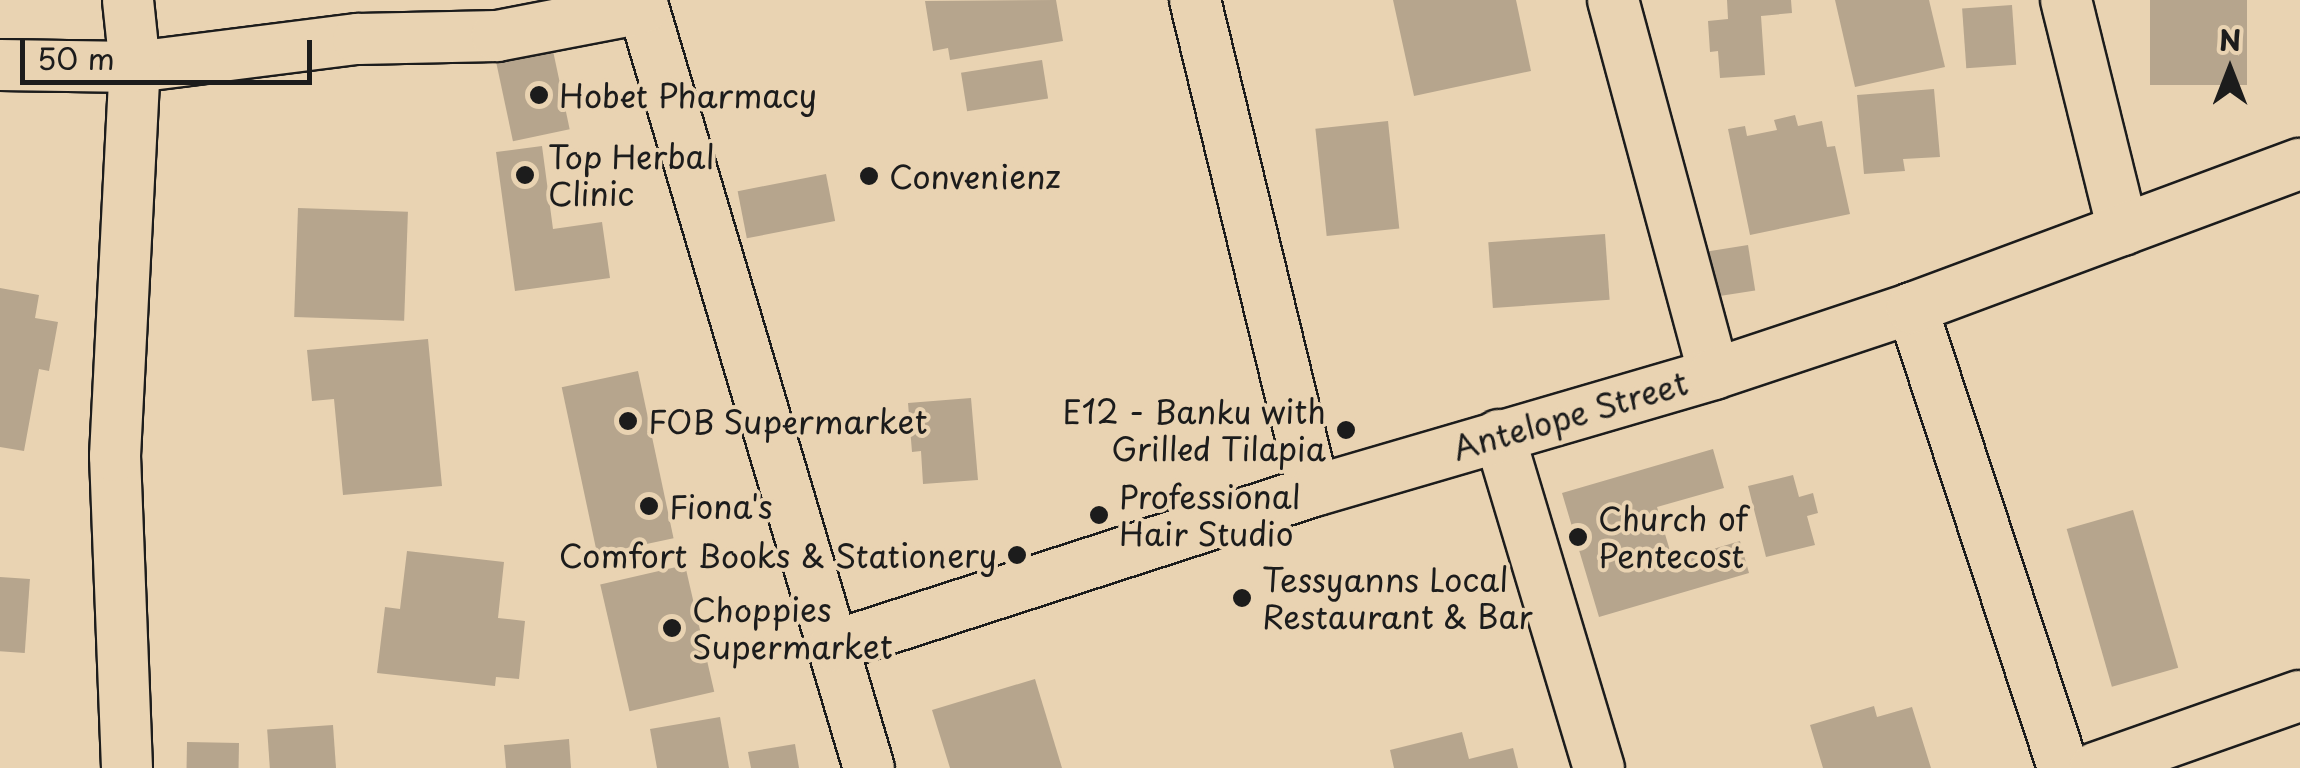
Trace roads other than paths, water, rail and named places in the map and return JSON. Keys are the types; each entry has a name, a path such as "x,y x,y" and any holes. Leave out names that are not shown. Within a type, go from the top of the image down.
{"street":[{"path":"127,768 115,456 136,67 128,0"},
{"path":"1195,0 1314,492"},
{"path":"1613,0 1714,374"},
{"path":"2066,0 2122,230"},
{"path":"0,65 136,67 358,39 497,36 642,4 870,768"},
{"name":"Antelope Street","path":"834,646 1314,492 1714,374 1912,308 2300,164"},
{"path":"1912,308 2063,768"},
{"path":"1499,435 1599,768"},
{"path":"2095,768 2300,696"}],"place":[{"name":"Hobet Pharmacy","path":"539,95"},
{"name":"Top Herbal Clinic","path":"525,175"},
{"name":"Convenienz","path":"869,176"},
{"name":"FOB Supermarket","path":"628,421"},
{"name":"E12 - Banku with Grilled Tilapia","path":"1346,430"},
{"name":"Fiona's","path":"649,506"},
{"name":"Professional Hair Studio","path":"1099,515"},
{"name":"Church of Pentecost","path":"1578,537"},
{"name":"Comfort Books & Stationery","path":"1017,555"},
{"name":"Tessyanns Local Restaurant & Bar","path":"1242,598"},
{"name":"Choppies Supermarket","path":"672,628"}]}
